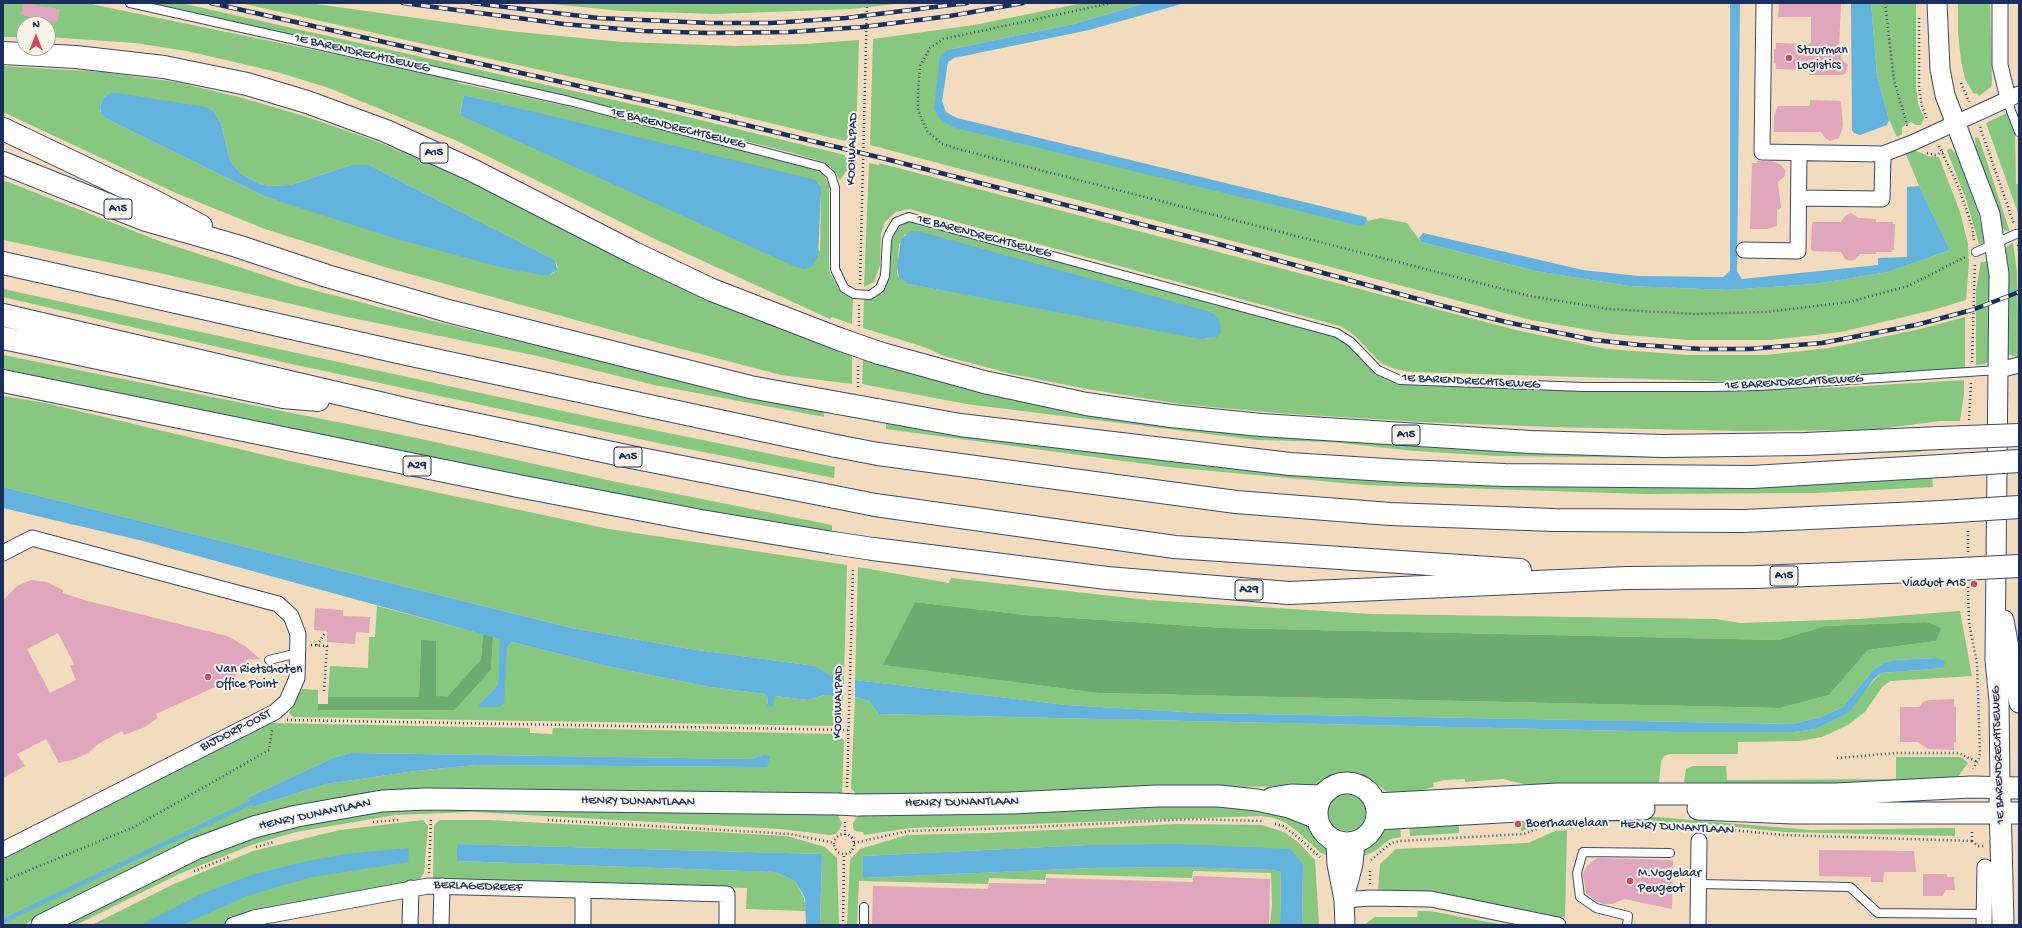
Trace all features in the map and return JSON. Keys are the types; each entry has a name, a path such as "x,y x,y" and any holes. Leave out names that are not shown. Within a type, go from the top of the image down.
{"highway":[{"name":"A15","path":"3,54 76,57 164,67 247,84 307,102 386,131 472,170 634,253 712,290 879,353 984,382 1086,404 1171,416 1261,426 1531,442 1663,446 1805,444 2019,435"},
{"name":"A15","path":"3,129 154,201 237,246"},
{"name":"A15","path":"3,163 146,220 237,246 327,276 448,311 750,387 960,425 1274,462 1402,471 1505,475 1752,477 2019,461"},
{"path":"3,263 407,354 836,446 878,454 1236,502 1390,514 1554,520 1743,521 2019,507"},
{"name":"A15","path":"3,315 422,412 636,458 875,506 1175,547 1626,578 1756,577 2019,566"},
{"name":"A15","path":"3,338 283,396 422,412"},
{"name":"A29","path":"3,381 518,486 701,521 873,549 1106,578 1289,593 1626,578"}],"main road":[{"path":"1346,782 1356,783 1365,788 1372,795 1377,811 1369,834 1345,842 1327,836 1320,828 1316,811 1321,796 1332,786 1346,782"},
{"path":"1377,811 1558,794 1836,794 1971,787 2010,787"},
{"name":"1E BARENDRECHTSEWEG","path":"2002,925 2010,813 2010,787"},
{"name":"HENRY DUNANTLAAN","path":"1257,800 1291,795 1321,796"},
{"name":"HENRY DUNANTLAAN","path":"42,925 195,849 247,830 297,816 382,801 426,798 846,805 1011,803 1157,796 1219,796 1257,800 1289,807 1317,818"},
{"name":"HENRY DUNANTLAAN","path":"1377,811 1518,812 1671,809 1793,813 2010,813"}],"street":[{"path":"1764,3 1762,152 1883,154 1955,124 2014,96 2000,65 2000,3"},
{"name":"1E BARENDRECHTSEWEG","path":"1937,3 1940,69 1945,95 1990,214 1999,274 1997,585 1995,660 2010,787"},
{"path":"1744,250 1798,251 1799,153"},
{"path":"1799,198 1882,199 1883,154"},
{"path":"1999,370 2019,365"},
{"name":"BIJDORP-OOST","path":"3,553 32,538 278,604 291,616 305,647 297,678 287,701 275,712 3,850"},
{"name":"1E BARENDRECHTSEWEG","path":"1997,585 2019,703"},
{"path":"1698,834 1698,925"},
{"path":"1345,842 1353,863 1344,900 1345,925"},
{"path":"1984,919 1985,867"},
{"path":"435,886 441,925"},
{"name":"BERLAGEDREEF","path":"233,925 254,918 411,888 435,886 728,894 727,925"},
{"path":"410,925 411,888"},
{"path":"583,890 583,925"},
{"path":"1344,900 1370,898 1431,899 1558,925"}],"lane":[{"name":"1E BARENDRECHTSEWEG","path":"130,3 569,101 822,167 831,174 835,188 834,262 837,277 844,288 849,292 859,295 870,295 880,288 885,276 887,240 889,234 896,222 909,217 1337,333 1351,342 1378,370 1400,380 1584,387 1701,387 1759,386 1999,370"},
{"path":"2014,96 2011,111 2019,132"},
{"path":"1976,252 2016,234"},
{"path":"269,660 305,647"},
{"path":"1626,925 1628,916 1596,908 1580,897 1576,873 1583,852 1670,853"},
{"path":"1698,884 1850,887 1878,913 1984,919"},
{"path":"864,908 864,925"}],"path":[{"name":"KOOIWALPAD","path":"859,295 867,3"},
{"path":"1112,3 944,39 930,48 920,66 918,92 918,110 927,131 942,144 962,150 1530,296 1608,309 1695,314 1766,312 1849,302 1908,286 1976,252"},
{"path":"1885,3 1894,80 1907,128 1917,140"},
{"path":"1919,11 1919,88 1922,106 1933,133"},
{"path":"1975,115 2014,224 2019,252"},
{"path":"1968,428 1972,373"},
{"path":"1968,522 1968,560"},
{"name":"KOOIWALPAD","path":"845,835 853,570"},
{"name":"1E BARENDRECHTSEWEG","path":"1968,582 1969,622 1977,664 1980,753 1972,772 1971,787"},
{"path":"305,647 326,632"},
{"path":"305,647 327,646 324,691"},
{"path":"3,881 134,827 269,750 275,712 285,720 849,730"},
{"path":"1837,758 1896,753 1959,753 1977,762"},
{"name":"HENRY DUNANTLAAN","path":"1729,830 1783,835 1972,841 1972,814"},
{"path":"424,817 438,816"},
{"path":"431,817 435,886"},
{"name":"HENRY DUNANTLAAN","path":"854,844 908,831 1011,828 1192,819 1264,821"},
{"name":"HENRY DUNANTLAAN","path":"371,822 401,820"},
{"name":"HENRY DUNANTLAAN","path":"543,820 790,834 834,844"},
{"path":"1270,822 1283,826 1299,838 1315,854 1353,863 1400,841 1524,834 1543,828"},
{"name":"HENRY DUNANTLAAN","path":"1650,826 1698,834"},
{"path":"845,835 849,836 854,844 850,853 844,854 836,849 834,844 840,836 845,835"},
{"name":"HENRY DUNANTLAAN","path":"251,849 281,840"},
{"path":"843,925 844,854"},
{"path":"188,874 230,857"},
{"path":"1353,863 1370,898"}],"green space":[{"path":"3,3 86,3 454,79 458,83 567,106 810,168 823,174 829,185 829,271 838,288 843,293 853,297 852,324 832,317 830,319 657,240 455,140 329,88 277,72 187,51 135,43 56,38 56,16 16,16 16,37 3,37","holes":["464,95 819,183 821,192 820,251 460,114"]},
{"path":"149,3 179,3 194,6 663,111 845,155 845,157 855,159 840,180 830,166 824,162 793,153 570,97"},
{"path":"240,3 309,3 509,31 622,42 736,46 805,44 859,40 856,142 846,139 845,141 666,98"},
{"path":"542,3 903,3 852,9 715,14 622,11"},
{"path":"1083,3 1145,3 1074,24 947,50 939,118 1365,224 1367,221 1381,218 1407,223 1421,242 1535,271 1629,286 1727,290 1815,284 1888,272 1950,250 1919,186 1905,152 1912,149 1928,156 1939,157 1960,212 1968,244 1969,263 1966,300 1933,310 1841,332 1771,340 1688,340 1612,334 1531,320 870,145 873,39 974,25"},
{"path":"1871,3 1916,3 1916,86 1918,104 1924,118 1921,125 1916,125 1911,122 1902,127 1902,134 1897,137 1889,120 1877,76"},
{"path":"1958,3 1990,3 1992,83 1991,87 1979,96 1977,93 1974,94 1965,79 1958,33"},
{"path":"3,66 102,72 176,82 239,97 304,116 376,141 445,170 618,256 731,309 852,353 852,384 781,375 659,343 388,268 265,229 176,193 3,112","holes":["111,92 213,111 221,123 230,161 241,174 260,184 269,186 291,185 351,165 369,165 555,260 558,267 554,273 549,275 508,269 266,197 107,119 100,111 100,107 103,98"]},
{"path":"2007,113 2015,132 2016,184 2019,184 2019,216 1986,123"},
{"path":"1975,137 1979,138 2010,232 2004,230 2001,226 1990,185 1976,149"},
{"path":"1948,149 1951,149 1955,153 1960,163 1980,219 1984,243 1979,244 1966,199 1947,151"},
{"path":"869,163 879,165 879,163 1516,330 1607,349 1689,355 1766,355 1829,348 1916,330 1965,317 1965,369 1830,377 1715,381 1411,372 1395,369 1381,363 1354,335 1340,326 909,209 896,212 885,222 881,234 880,265 874,282 864,287"},
{"path":"3,180 162,242 294,285 437,322 652,373 824,411 824,417 654,385 533,355 347,317 164,274 3,240"},
{"path":"907,220 1328,334 1344,341 1372,370 1385,379 1396,382 1741,390 1848,387 1964,380 1964,394 1960,421 1940,421 1872,430 1743,431 1552,427 1420,422 1276,413 1180,404 1087,389 1012,374 944,356 927,348 863,328 864,299 877,296 882,291 888,278 891,237 895,230","holes":["905,234 1210,339 908,284 899,278 897,274 899,245"]},
{"path":"2012,243 2017,272 2019,357 2008,354 2006,348 2004,253 2005,248"},
{"path":"1989,261 1991,280 1990,360 1985,364 1976,365 1976,289 1981,262"},
{"path":"3,289 600,419 835,467 834,478 653,442 287,363 3,297"},
{"path":"3,355 412,437 612,481 832,525 832,534 547,481 3,369"},
{"path":"863,358 1166,422 1922,446 1921,452 1669,458 1497,456 1415,451 1330,442 1257,440 966,404 862,384"},
{"path":"3,396 45,403 294,462 609,529 847,565 844,679 830,675 815,666 690,649 572,628 3,487"},
{"path":"886,420 1138,456 1932,477 1933,487 1815,493 1643,494 1365,485 1168,467 886,429"},
{"path":"858,567 949,583 951,578 1148,600 1371,614 1716,619 1740,623 1858,619 1960,611 1972,676 1890,681 1882,687 1865,712 1848,725 1822,737 1799,741 1738,742 1738,754 1670,754 1664,756 1661,761 1659,783 1653,787 1645,789 1524,784 1503,779 1465,782 1465,779 1444,780 1433,783 1434,787 1414,792 1390,794 1365,776 1331,775 1317,786 1150,788 947,797 857,795 851,788 855,697 869,701 879,714 1675,732 1793,732 1816,729 1842,716 1881,673 1943,668 1937,658 1895,660 1883,663 1873,670 1843,707 1821,717 1793,724 1200,713 1067,705 855,680","holes":["915,602 1026,615 1225,628 1779,640 1825,626 1926,622 1936,641 1868,650 1829,695 1780,708 1098,693 884,665"]},
{"path":"915,602 1026,615 1225,628 1779,640 1825,626 1926,622 1941,628 1936,641 1868,650 1829,695 1780,708 1098,693 883,665"},
{"path":"377,606 483,634 481,659 447,697 436,697 436,641 421,641 419,697 328,697 330,666 368,668 369,637 375,637"},
{"path":"483,634 493,637 491,670 455,710 318,710 318,704 328,704 328,697 419,697 421,640 436,641 436,696 447,697 481,659"},
{"path":"493,637 501,639 498,683 496,687 479,704 499,707 507,647 512,642 611,667 710,687 765,694 768,698 767,705 775,696 808,700 824,695 843,695 843,721 837,726 293,717 289,713 302,689 318,690 318,710 455,710 491,670"},
{"path":"269,723 530,728 530,733 552,734 553,728 839,734 844,741 842,796 427,791 166,853 23,925 3,925 3,859","holes":["351,753 751,759 763,755 767,767 476,765 415,771 326,784 253,807 247,798 335,757"]},
{"path":"1896,757 1961,757 1968,763 1957,778 1839,791 1688,787 1684,782 1686,769 1693,766 1726,766 1727,780 1896,779"},
{"path":"1343,793 1351,793 1358,796 1363,801 1366,812 1363,823 1358,828 1351,831 1343,831 1336,828 1331,823 1328,816 1328,808 1331,801 1336,796"},
{"path":"1224,805 1275,811 1310,824 1326,844 1330,857 1321,853 1286,823 1274,818 1262,816 911,828 864,835 863,832 855,831 853,828 853,823 858,815 971,814 1119,806"},
{"path":"397,807 837,814 842,823 840,829 835,834 830,835 780,829 473,812 395,815 296,832 254,844 179,874 76,925 60,925 215,849 269,831"},
{"path":"1555,815 1656,817 1811,830 1955,828 1955,836 1784,832 1699,823 1551,821 1521,831 1520,823"},
{"path":"423,820 428,826 424,873 419,880 252,913 222,925 92,925 174,884 253,851 340,830"},
{"path":"440,820 489,820 787,836 825,847 837,858 839,925 820,925 822,854 457,844 457,861 775,872 795,881 804,898 806,911 746,909 747,888 440,881 433,879 434,825"},
{"path":"1419,822 1459,825 1459,833 1410,836 1409,823"},
{"path":"1180,824 1262,825 1284,832 1298,842 1315,860 1319,925 1302,925 1303,864 1088,845 863,856 863,878 1091,868 1178,867 1274,870 1281,872 1280,925 1270,925 1272,905 1271,873 1193,871 1192,878 1046,874 1045,880 989,878 988,884 859,881 857,925 847,925 850,860 860,849 907,835 988,833"},
{"path":"1400,824 1401,837 1390,839 1375,851 1360,858 1363,848 1381,830"},
{"path":"1567,830 1565,918 1433,892 1378,891 1380,864 1396,849 1528,843 1555,831"},
{"path":"1418,911 1430,911 1504,925 1364,925 1375,917 1417,917"}],"water":[{"path":"1145,3 1185,3 1089,30 954,58 948,62 942,101 946,112 957,118 1366,217 1367,221 1365,224 1361,226 952,127 939,118 934,109 940,56 947,50 1074,24"},
{"path":"1730,3 1740,3 1737,271 1742,279 1878,265 1878,258 1907,257 1907,187 1919,186 1950,250 1888,272 1815,284 1727,290 1629,286 1535,271 1421,242 1419,238 1423,233 1583,270 1639,276 1723,277 1730,271"},
{"path":"1851,3 1871,3 1877,76 1889,120 1887,125 1860,135 1854,133 1852,130"},
{"path":"111,92 206,107 213,111 221,123 230,161 241,174 260,184 269,186 291,185 351,165 369,165 555,260 557,270 549,275 542,275 508,269 400,240 266,197 107,119 101,114 100,107 103,98"},
{"path":"464,95 816,180 821,187 818,257 811,267 805,269 796,267 460,115"},
{"path":"911,231 918,231 1207,311 1214,314 1219,319 1221,332 1217,337 1201,339 908,284 899,278 897,267 901,239"},
{"path":"3,487 572,628 690,649 815,666 830,675 844,679 843,695 824,695 808,700 775,696 773,706 769,707 767,706 768,698 765,694 710,687 611,667 512,642 507,647 504,703 499,707 480,707 479,704 496,687 498,683 500,639 143,541 3,508"},
{"path":"1937,658 1944,661 1945,664 1943,668 1881,673 1874,679 1851,710 1816,729 1793,732 1675,732 879,714 869,701 855,697 855,680 1067,705 1200,713 1793,724 1821,717 1843,707 1873,670 1883,663 1895,660"},
{"path":"351,753 751,759 763,755 770,756 767,767 476,765 415,771 326,784 253,807 247,798 335,757"},
{"path":"457,844 822,854 820,925 806,925 805,898 795,881 775,872 457,861"},
{"path":"1178,844 1290,849 1303,864 1302,925 1280,925 1281,872 1274,870 1178,867 1091,868 863,878 863,856 1088,845"},
{"path":"409,848 408,862 312,877 247,896 182,925 140,925 201,894 254,874 303,862 345,854"}],"building":[{"path":"23,3 60,9 57,23 56,16 21,15"},
{"path":"1779,3 1841,3 1839,49 1841,49 1841,58 1848,65 1846,73 1842,75 1809,75 1809,70 1776,69 1776,64 1774,63 1774,50 1776,49 1776,43 1809,44 1811,42 1811,17 1778,17"},
{"path":"1810,100 1841,101 1843,126 1839,138 1830,141 1825,138 1821,132 1774,132 1774,116 1778,106 1810,106"},
{"path":"1757,161 1771,161 1780,164 1786,171 1784,177 1778,182 1781,208 1777,210 1777,226 1767,229 1750,229 1752,163 1757,163"},
{"path":"1851,213 1859,218 1876,219 1876,222 1893,222 1893,224 1895,224 1894,250 1892,250 1892,252 1876,252 1876,254 1860,254 1856,259 1850,261 1845,259 1841,252 1813,251 1811,249 1813,222 1841,222 1845,216"},
{"path":"31,580 46,582 63,590 63,593 84,600 227,636 245,646 260,659 246,660 236,675 226,682 156,714 158,718 145,727 124,735 122,731 98,744 88,753 75,759 59,763 46,739 17,754 25,766 3,778 3,600 17,586","holes":["58,633 74,664 70,666 76,680 50,693 27,649"]},
{"path":"315,608 343,610 343,616 370,617 369,633 356,632 355,644 327,642 327,631 314,630"},
{"path":"1954,699 1954,707 1956,707 1956,742 1954,742 1954,750 1928,749 1918,742 1900,742 1900,707 1919,707 1923,702 1928,700"},
{"path":"1819,850 1914,851 1916,872 1884,872 1883,882 1871,882 1871,877 1819,876"},
{"path":"1597,858 1673,860 1672,909 1624,899 1612,904 1602,904 1596,901 1586,893 1583,874 1587,866"},
{"path":"1923,874 1947,874 1947,877 1954,877 1955,890 1946,890 1942,896 1923,896"},
{"path":"1193,876 1270,879 1269,925 872,925 873,886 988,889 989,883 1046,884 1046,878 1193,882"}],"waterway":[{"path":"3,921 250,803"}],"railway":[{"path":"211,3 663,105 882,158 1222,245 1443,306 1506,322 1594,340 1701,349 1749,349 1822,343 1916,325 1972,310 2019,292"},
{"path":"403,3 564,24 643,31 709,33 789,32 863,27 950,16 1023,3"},
{"path":"472,3 598,18 709,23 771,23 846,18 967,3"}],"place":[{"name":"Stuurman Logistics","path":"1789,58"},
{"name":"Viaduct A15","path":"1974,584"},
{"name":"Van Rietschoten Office Point","path":"208,677"},
{"name":"Boerhaavelaan","path":"1518,824"},
{"name":"M.Vogelaar Peugeot","path":"1630,881"}]}
